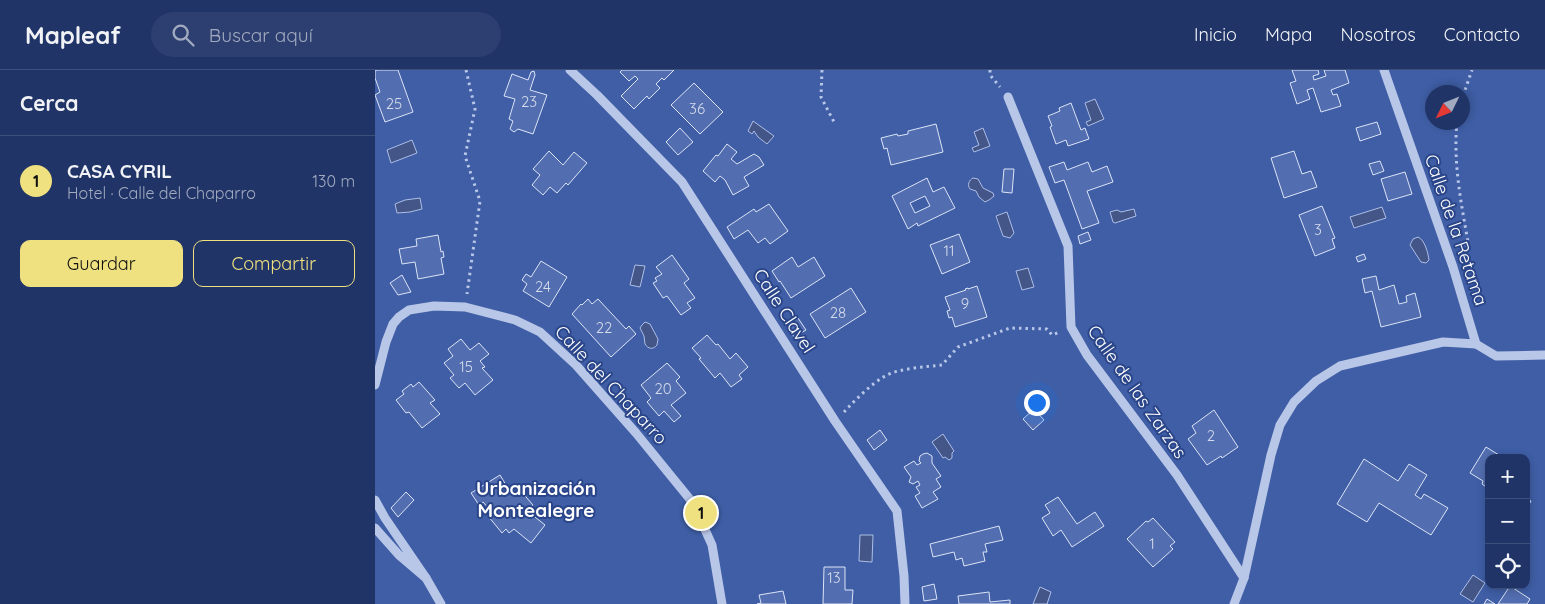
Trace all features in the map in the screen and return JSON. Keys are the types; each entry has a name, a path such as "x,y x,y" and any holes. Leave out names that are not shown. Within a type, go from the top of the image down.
{"street":[{"name":"Calle Clavel","path":"570,70 682,182 835,421 897,511 905,604"},
{"name":"Calle de la Retama","path":"1384,70 1453,267 1477,344"},
{"name":"Calle de las Zarzas","path":"1008,97 1068,246 1071,327 1087,355 1177,476 1244,578"},
{"name":"Calle del Chaparro","path":"375,385 386,342 393,324 399,316 409,310 434,306 465,307 515,320 540,332 576,365 636,432 693,503 712,545 722,604"},
{"path":"1234,604 1244,578 1271,455 1280,425 1294,402 1316,381 1340,366 1443,342 1477,344 1496,356 1545,356"},
{"path":"375,500 441,604"},
{"path":"375,528 399,555 426,578"}],"path":[{"path":"465,307 480,202 465,156 475,109 466,70"},
{"path":"822,70 821,97 834,122"},
{"path":"990,70 990,75 1008,97"},
{"path":"1467,85 1472,70"},
{"path":"1453,267 1468,242 1457,177 1456,130"},
{"path":"835,421 857,398 886,376 913,368 942,365 958,347 1010,328 1047,329 1052,335 1071,327"}],"shaded area":[{"path":"375,70 1545,70 1545,604 375,604"},
{"path":"1095,99 1104,119 1088,126 1086,122 1091,120 1085,103"},
{"path":"753,121 774,136 767,144 754,131 752,134 748,131"},
{"path":"983,128 990,146 974,152 972,148 979,145 974,132"},
{"path":"412,140 417,153 391,163 387,150"},
{"path":"973,178 978,179 983,188 993,193 994,196 985,202 979,197 976,191 969,187 970,180"},
{"path":"420,198 422,209 397,213 395,204 405,200"},
{"path":"1382,207 1386,218 1354,228 1350,217"},
{"path":"1134,209 1136,216 1113,222 1110,212"},
{"path":"1007,212 1014,233 1010,238 1003,236 996,216"},
{"path":"1418,237 1423,241 1427,250 1429,260 1426,263 1421,262 1410,245 1413,239"},
{"path":"635,265 645,266 640,287 630,285"},
{"path":"1028,268 1034,287 1022,290 1016,271"},
{"path":"645,322 650,324 658,339 657,345 652,348 646,346 640,328"},
{"path":"943,434 954,451 952,458 949,460 945,457 943,458 932,442"},
{"path":"860,535 873,535 872,562 859,561"},
{"path":"1473,575 1485,583 1473,602 1460,594"},
{"path":"1040,587 1051,592 1047,604 1033,604"}],"building":[{"path":"398,70 413,112 385,122 375,95 380,92 375,78 375,71"},
{"path":"622,70 674,70 664,80 662,78 656,84 660,88 649,99 647,96 634,109 621,96 638,79 635,76 629,81 620,72"},
{"path":"1292,70 1318,70 1319,74 1313,76 1314,80 1326,76 1324,70 1345,70 1349,83 1331,90 1333,95 1337,94 1341,106 1321,112 1313,88 1307,90 1310,99 1297,104 1290,83 1296,81"},
{"path":"534,71 535,75 530,90 547,95 533,134 518,129 514,132 510,129 513,121 509,119 515,99 504,96 512,74 528,80 531,72"},
{"path":"694,83 723,112 700,134 671,105"},
{"path":"1071,103 1081,130 1085,128 1089,139 1068,146 1066,140 1056,144 1048,116 1060,111 1059,108"},
{"path":"1377,122 1381,134 1360,141 1356,128"},
{"path":"936,124 943,152 891,165 887,148 884,149 881,138 897,134 898,136 908,134 908,131"},
{"path":"680,128 693,142 678,155 666,142"},
{"path":"727,144 737,152 731,159 737,164 754,154 759,157 764,165 744,177 749,186 733,195 725,180 720,176 715,182 703,171"},
{"path":"549,151 563,165 574,152 587,163 568,185 566,183 557,193 550,187 543,195 532,185 540,175 533,169"},
{"path":"1294,151 1302,174 1311,171 1317,187 1284,198 1271,158"},
{"path":"1380,161 1384,171 1373,175 1369,164"},
{"path":"1064,162 1067,170 1088,162 1092,172 1107,166 1113,182 1087,191 1099,223 1082,229 1064,180 1055,183 1049,167"},
{"path":"1004,169 1014,169 1012,193 1002,192"},
{"path":"1405,172 1412,194 1388,201 1381,179"},
{"path":"927,178 933,192 944,187 955,208 918,226 917,223 908,229 892,196","holes":["925,196 930,206 915,213 910,203"]},
{"path":"769,204 788,231 770,244 765,238 758,243 748,230 734,239 727,227 754,209 756,212"},
{"path":"1322,206 1335,238 1332,239 1335,248 1315,256 1299,215"},
{"path":"1088,232 1091,240 1080,244 1078,236"},
{"path":"959,234 970,262 942,274 930,245"},
{"path":"438,235 441,252 443,251 444,257 441,258 444,274 418,279 415,262 402,264 399,249 417,246 416,239"},
{"path":"1364,254 1366,259 1358,262 1356,257"},
{"path":"672,255 689,279 684,283 695,298 687,303 691,308 681,315 667,296 663,298 653,283 657,281 655,278 662,274 656,267"},
{"path":"792,257 798,267 814,257 825,276 791,298 772,271"},
{"path":"541,261 567,277 549,307 523,291 527,284 522,280 526,274 531,277"},
{"path":"402,275 411,292 398,295 390,283"},
{"path":"1376,276 1379,290 1394,285 1399,304 1407,302 1406,296 1415,293 1421,317 1381,327 1372,291 1365,293 1362,279"},
{"path":"977,286 987,317 955,327 952,317 949,318 947,311 950,310 945,297"},
{"path":"851,288 866,312 825,338 810,314"},
{"path":"588,299 592,304 598,299 626,329 629,326 636,334 611,357 572,314"},
{"path":"798,318 806,330 794,337 787,325"},
{"path":"707,335 716,345 718,344 730,359 736,353 748,367 739,375 742,379 731,387 720,373 715,378 692,348"},
{"path":"461,339 470,350 479,343 489,354 480,361 485,367 482,368 493,380 475,395 465,383 459,388 450,378 454,375 444,363 453,356 448,349"},
{"path":"667,363 680,377 676,381 686,393 671,405 681,416 674,422 664,411 659,416 647,402 651,398 641,385"},
{"path":"419,382 435,400 430,403 440,414 422,428 409,412 406,413 396,400 404,394 402,391 411,384 413,387"},
{"path":"1034,409 1044,420 1033,430 1023,419"},
{"path":"1214,410 1238,447 1207,465 1188,439 1196,433 1192,426"},
{"path":"880,430 887,440 874,450 867,440"},
{"path":"1486,447 1497,454 1485,454 1485,486 1482,484 1483,481 1470,473"},
{"path":"927,453 932,456 932,463 941,476 936,479 941,487 933,492 938,499 922,508 915,496 920,493 916,487 920,485 918,481 913,484 909,482 911,477 904,467 914,461 917,465 921,463 919,461 920,456"},
{"path":"1364,459 1398,481 1409,464 1427,475 1415,495 1421,499 1424,494 1448,508 1431,535 1379,503 1367,522 1337,504"},
{"path":"500,475 515,495 520,490 533,505 528,510 545,525 531,543 514,529 509,533 506,529 502,533 488,516 492,512 483,502 479,505 471,493"},
{"path":"406,492 414,500 398,517 391,508"},
{"path":"1058,497 1077,524 1095,512 1104,526 1072,547 1061,530 1053,536 1042,518 1050,513 1045,505"},
{"path":"1153,518 1175,542 1170,546 1173,549 1153,567 1127,539 1146,521 1148,522"},
{"path":"999,526 1003,540 985,544 987,552 983,552 985,561 964,566 962,558 956,560 954,552 933,557 930,544"},
{"path":"824,567 845,567 845,590 853,590 852,604 823,604"},
{"path":"934,584 937,599 924,601 922,587"},
{"path":"1508,589 1515,589 1530,599 1527,604 1498,604"},
{"path":"783,591 786,604 757,604 761,603 759,595"},
{"path":"989,592 990,602 1010,600 1010,604 959,604 958,596"},
{"path":"1487,599 1495,604 1484,604"}],"place":[{"name":"CASA CYRIL","path":"701,513"}],"district":[{"name":"Urbanización Montealegre","path":"536,499"}]}
